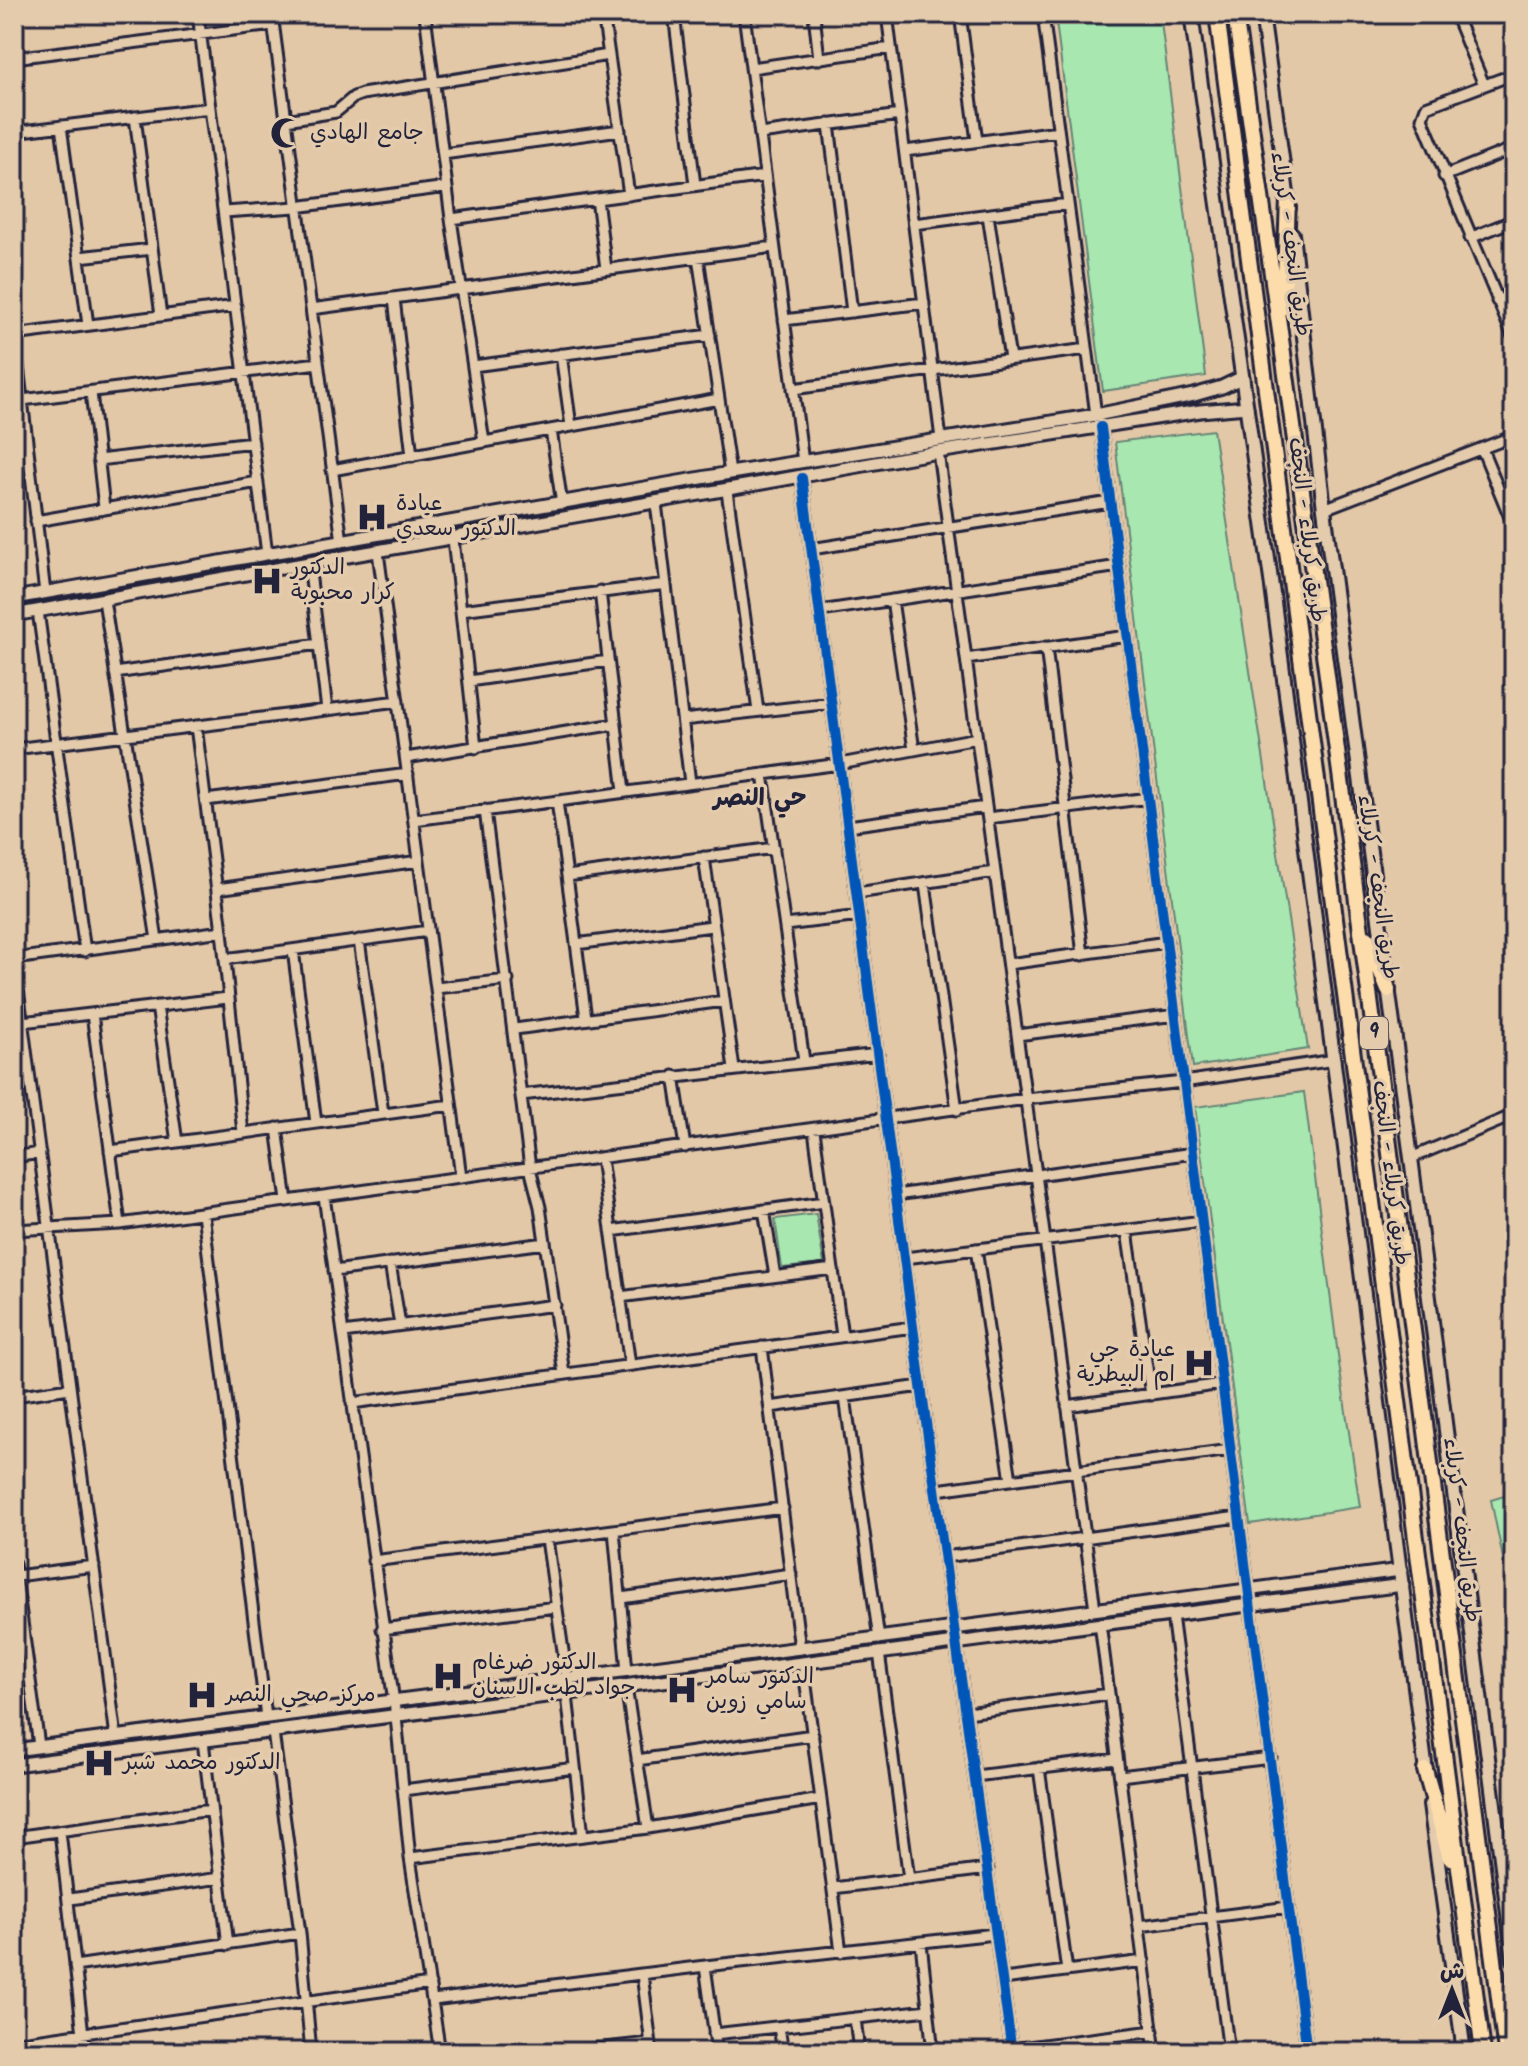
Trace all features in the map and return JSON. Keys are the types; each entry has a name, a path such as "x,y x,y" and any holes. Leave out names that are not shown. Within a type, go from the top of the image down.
{"highway":[{"name":"طريق کربلاء - النجف","path":"1217,14 1483,2052"},
{"name":"طريق النجف - کربلاء","path":"1235,14 1359,918 1506,2052"},
{"path":"1282,343 1288,199"},
{"path":"1359,918 1388,990"},
{"path":"1425,1770 1464,1910"}],"main road":[{"path":"1191,14 1335,1060 1464,2052"},
{"path":"1262,14 1288,199 1324,509 1511,1917 1514,1960"}],"street":[{"path":"198,14 267,554"},
{"path":"272,14 342,542"},
{"path":"425,14 484,442"},
{"path":"603,14 629,195"},
{"path":"674,14 695,185"},
{"path":"744,14 803,462"},
{"path":"814,14 819,59"},
{"path":"887,14 941,439"},
{"path":"960,14 977,141"},
{"path":"1043,14 1096,415"},
{"path":"1455,14 1484,85"},
{"path":"14,58 273,25"},
{"path":"751,68 891,48"},
{"path":"286,120 336,112 362,94 609,55"},
{"path":"1514,74 1432,105 1423,112 1423,124 1514,339"},
{"path":"14,132 210,108"},
{"path":"760,134 900,115"},
{"path":"135,117 161,316"},
{"path":"829,124 852,312"},
{"path":"61,126 88,325"},
{"path":"443,154 620,130"},
{"path":"905,151 1058,131"},
{"path":"1444,176 1514,148"},
{"path":"451,219 765,176"},
{"path":"224,212 296,207 447,187"},
{"path":"597,199 606,269"},
{"path":"914,224 1068,204"},
{"path":"988,215 1010,359"},
{"path":"1470,238 1514,220"},
{"path":"311,309 774,247"},
{"path":"79,257 152,249"},
{"path":"698,257 730,473"},
{"path":"1497,301 1514,294"},
{"path":"394,298 412,456"},
{"path":"784,320 924,303"},
{"path":"45,593 14,338 236,306"},
{"path":"473,366 710,335"},
{"path":"793,389 1087,349"},
{"path":"561,354 571,426"},
{"path":"22,400 318,363"},
{"path":"14,598 730,473 1096,415 1194,395 1243,377"},
{"path":"91,392 104,508"},
{"path":"1194,395 1202,398 1200,411"},
{"path":"332,470 719,399"},
{"path":"14,615 938,452 1200,411 1247,407"},
{"path":"1101,427 1307,2052"},
{"path":"551,430 562,504"},
{"path":"1324,509 1514,436"},
{"path":"98,460 253,442"},
{"path":"1482,449 1514,527"},
{"path":"938,452 1095,1609"},
{"path":"802,478 1012,2051 1153,2031"},
{"path":"690,480 686,489 693,497"},
{"path":"36,521 258,482"},
{"path":"657,486 663,494 657,503 690,783"},
{"path":"727,491 758,711"},
{"path":"811,549 1110,502"},
{"path":"453,539 476,748"},
{"path":"378,552 461,1177"},
{"path":"309,564 327,710"},
{"path":"820,611 1119,566"},
{"path":"197,567 193,577 199,583"},
{"path":"159,573 166,581 161,590"},
{"path":"461,610 666,584"},
{"path":"600,591 624,792"},
{"path":"104,600 157,940"},
{"path":"892,600 914,750"},
{"path":"38,611 85,951"},
{"path":"966,659 1127,636"},
{"path":"115,673 319,644"},
{"path":"1046,647 1083,955"},
{"path":"469,681 608,661"},
{"path":"14,749 398,701"},
{"path":"683,720 832,703"},
{"path":"406,758 616,724"},
{"path":"196,726 243,1133"},
{"path":"414,820 840,764 977,738"},
{"path":"206,800 408,774"},
{"path":"763,774 804,1061"},
{"path":"848,826 1065,809 1149,798"},
{"path":"557,801 586,1018"},
{"path":"485,810 515,1029 530,1168 545,1243 564,1374"},
{"path":"567,876 774,848"},
{"path":"704,857 734,1069"},
{"path":"217,889 419,861"},
{"path":"857,893 995,872"},
{"path":"925,884 957,1110"},
{"path":"785,925 860,916"},
{"path":"576,944 712,926"},
{"path":"116,1737 14,958 222,931"},
{"path":"225,959 428,931"},
{"path":"359,940 383,1113"},
{"path":"1008,964 1167,942"},
{"path":"293,950 316,1123"},
{"path":"436,988 508,980"},
{"path":"22,1022 228,998"},
{"path":"515,1029 724,1001"},
{"path":"157,1006 177,1142"},
{"path":"92,1014 120,1224"},
{"path":"1017,1035 1176,1015"},
{"path":"521,1095 878,1054"},
{"path":"14,1230 120,1224 1026,1099 1183,1082 1335,1060"},
{"path":"674,1076 685,1147"},
{"path":"110,1151 451,1105"},
{"path":"1411,1158 1514,1115"},
{"path":"277,1128 287,1201"},
{"path":"814,1130 842,1336"},
{"path":"14,1157 40,1153"},
{"path":"896,1195 1193,1153"},
{"path":"601,1158 630,1365"},
{"path":"324,1196 396,1717 410,1858 440,2052"},
{"path":"611,1231 824,1202"},
{"path":"764,1210 775,1276"},
{"path":"203,1213 266,1717"},
{"path":"905,1258 1202,1221"},
{"path":"1127,1231 1151,1395"},
{"path":"334,1271 545,1243"},
{"path":"976,1249 1011,1480"},
{"path":"390,1263 400,1325"},
{"path":"620,1297 833,1269"},
{"path":"343,1333 555,1305"},
{"path":"352,1403 913,1327"},
{"path":"762,1347 800,1649"},
{"path":"1067,1406 1222,1384"},
{"path":"770,1407 921,1386"},
{"path":"14,1396 70,1388"},
{"path":"845,1397 879,1639"},
{"path":"937,1490 1230,1450"},
{"path":"373,1561 783,1508"},
{"path":"945,1557 1238,1517"},
{"path":"614,1530 627,1671"},
{"path":"547,1539 567,1679"},
{"path":"14,1563 39,1746"},
{"path":"16,1576 94,1566"},
{"path":"14,1750 1401,1570"},
{"path":"621,1598 791,1574"},
{"path":"14,1765 1403,1585"},
{"path":"1228,1593 1231,1600 1228,1607"},
{"path":"382,1629 556,1607"},
{"path":"1172,1615 1229,2052"},
{"path":"1100,1623 1155,2052"},
{"path":"970,1627 968,1634 972,1640"},
{"path":"940,1630 944,1637 942,1644"},
{"path":"879,1652 909,1879"},
{"path":"803,1663 841,1952"},
{"path":"14,1678 29,1676"},
{"path":"626,1687 648,1828"},
{"path":"967,1713 1109,1694"},
{"path":"567,1695 583,1836"},
{"path":"414,1698 410,1707 416,1714"},
{"path":"371,1704 376,1712 372,1720"},
{"path":"273,1732 300,1933 311,2052"},
{"path":"637,1760 813,1735"},
{"path":"203,1741 228,1945"},
{"path":"1120,1776 1271,1758"},
{"path":"975,1776 1117,1759"},
{"path":"403,1790 575,1768"},
{"path":"1039,1768 1067,1971"},
{"path":"410,1858 648,1828 821,1799"},
{"path":"14,1837 211,1810"},
{"path":"60,1831 85,2052"},
{"path":"833,1888 988,1869"},
{"path":"70,1899 220,1878"},
{"path":"1139,1926 1289,1907"},
{"path":"75,1966 300,1933"},
{"path":"433,2000 995,1934"},
{"path":"921,1943 933,2052"},
{"path":"1003,1979 1144,1961"},
{"path":"705,1966 717,2052"},
{"path":"575,2052 651,2048 642,1974"},
{"path":"14,2043 430,1984"},
{"path":"714,2034 928,2010"},
{"path":"855,2018 859,2052"},
{"path":"779,2027 783,2052"},
{"path":"1080,2041 1081,2052"}],"green space":[{"path":"1055,14 1160,14 1206,376 1103,391"},
{"path":"1213,430 1308,1049 1193,1067 1115,442"},
{"path":"1304,1092 1360,1507 1250,1524 1195,1107"},
{"path":"816,1214 824,1264 782,1268 775,1219"},
{"path":"1514,1493 1514,1563 1504,1563 1491,1500"}],"cycle path":[{"path":"1101,427 1307,2052"},
{"path":"802,478 1012,2052"}],"place":[{"name":"جامع الهادي","path":"286,133"},
{"name":"عيادة الدكتور سعدي","path":"372,517"},
{"name":"الدكتور كرار محبوبة","path":"267,581"},
{"name":"عيادة جي ام البيطرية","path":"1199,1363"},
{"name":"الدكتور ضرغام جواد لطب الاسنان","path":"448,1676"},
{"name":"الدكتور سامر سامي زوين","path":"682,1690"},
{"name":"مركز صحي النصر","path":"202,1695"},
{"name":"الدكتور محمد شبر","path":"99,1763"}],"district":[{"name":"حي النصر","path":"760,798"}]}
